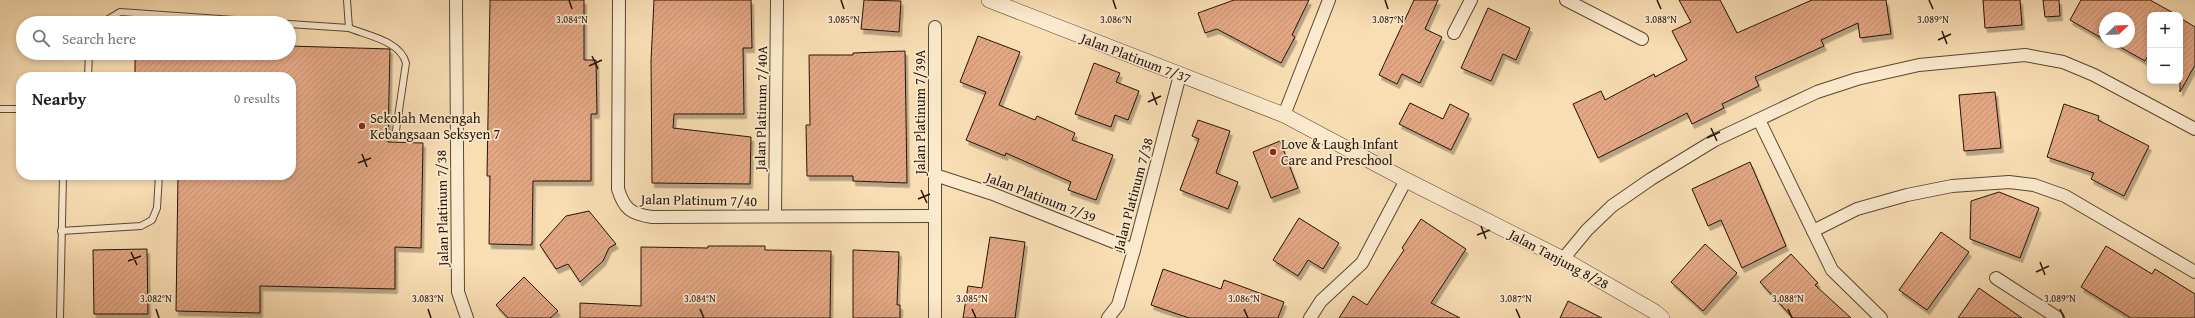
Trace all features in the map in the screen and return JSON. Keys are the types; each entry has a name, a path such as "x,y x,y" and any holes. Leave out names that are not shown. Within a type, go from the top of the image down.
{"street":[{"name":"Jalan Platinum 7/38","path":"456,0 458,292 467,318"},
{"name":"Jalan Platinum 7/40","path":"619,0 618,189 622,202 636,215 652,217 936,216"},
{"name":"Jalan Platinum 7/40A","path":"775,216 777,0"},
{"name":"Jalan Platinum 7/37","path":"989,0 1284,115"},
{"path":"1284,115 1329,0"},
{"path":"1454,33 1471,0"},
{"path":"1566,0 1642,39"},
{"name":"Jalan Platinum 7/39A","path":"935,27 935,318"},
{"path":"1562,259 1587,230 1612,206 1715,140 1816,92 1856,79 1919,65 2025,56 2063,62 2094,76 2195,129"},
{"name":"Jalan Platinum 7/38","path":"1108,318 1118,304 1134,250 1180,75"},
{"name":"Jalan Tanjung 8/28","path":"1284,115 1406,180 1562,259 1655,312 1662,318"},
{"path":"1759,120 1832,270 1881,318"},
{"name":"Jalan Platinum 7/39","path":"936,175 993,194 1134,250"},
{"path":"1310,318 1321,301 1362,263 1406,180"},
{"path":"1813,231 1857,209 1907,195 1952,186 2009,182 2034,185 2064,196 2195,272"},
{"path":"1996,278 2058,318"}],"lane":[{"path":"346,0 349,28"},
{"path":"113,16 120,12 178,16"},
{"path":"296,24 349,28 397,47 404,54 406,63 395,137"},
{"path":"88,72 89,60"},
{"path":"0,109 16,109"},
{"path":"60,318 63,180"},
{"path":"61,231 141,226 152,220 157,208 159,180"}],"building":[{"path":"490,0 584,0 584,60 596,60 597,114 591,114 591,181 533,181 532,245 489,244 490,176 487,176"},
{"path":"654,0 751,0 752,48 743,48 744,114 674,114 673,128 751,137 750,184 652,183 651,61"},
{"path":"864,0 901,1 899,32 861,29"},
{"path":"1234,0 1309,0 1292,35 1295,37 1281,63 1217,29 1205,33 1198,13"},
{"path":"1414,0 1438,0 1425,29 1442,37 1420,83 1402,74 1397,84 1379,75"},
{"path":"1679,0 1720,0 1737,33 1812,0 1886,0 1891,34 1860,38 1858,23 1821,40 1824,46 1755,77 1759,86 1722,104 1724,108 1692,124 1687,113 1598,158 1573,104 1601,91 1605,100 1654,74 1655,77 1687,60 1672,31 1691,22"},
{"path":"1983,0 2020,0 2022,25 1985,28"},
{"path":"2043,0 2059,0 2060,16 2045,17"},
{"path":"2081,0 2150,0 2172,12 2147,12 2147,57 2145,61 2122,48 2135,48 2135,12 2099,12 2099,37 2070,20"},
{"path":"1488,8 1530,28 1516,60 1503,54 1491,81 1461,68"},
{"path":"2183,20 2195,27 2195,65 2180,92 2180,84 2183,84"},
{"path":"978,36 1020,52 999,105 1035,120 1037,116 1075,133 1072,140 1113,155 1096,200 1068,190 1071,182 1006,153 1005,156 966,140 986,92 960,82"},
{"path":"296,46 390,49 388,142 423,143 421,248 395,247 395,289 260,286 260,313 176,311 178,180 296,180 296,72 135,72 135,60 296,60"},
{"path":"905,51 907,183 853,181 853,176 807,176 806,125 810,125 809,55 853,55 853,53"},
{"path":"1094,63 1120,73 1116,82 1139,91 1128,120 1115,115 1111,127 1075,114"},
{"path":"1995,92 2001,148 1964,151 1959,95"},
{"path":"1410,103 1443,119 1450,104 1469,114 1451,150 1399,124"},
{"path":"2064,104 2099,116 2098,120 2149,146 2124,196 2091,179 2094,173 2047,157"},
{"path":"1198,120 1230,131 1216,173 1238,182 1228,209 1180,190 1199,139 1192,136"},
{"path":"1280,141 1298,188 1271,198 1253,152"},
{"path":"1750,162 1786,246 1742,268 1721,220 1708,226 1692,189"},
{"path":"1999,192 2039,208 2020,258 1970,239 1971,201"},
{"path":"589,211 616,244 609,248 603,261 580,282 568,264 556,269 540,245 566,216"},
{"path":"1299,218 1339,243 1323,269 1308,260 1298,276 1273,260"},
{"path":"1421,219 1466,249 1431,303 1460,318 1339,318 1353,296 1367,305 1404,250 1402,248"},
{"path":"1941,232 1969,252 1927,310 1899,290"},
{"path":"990,237 1025,242 1015,318 963,318 968,286 982,288"},
{"path":"1705,244 1737,273 1703,311 1671,282"},
{"path":"708,246 765,246 765,250 831,251 830,318 580,318 580,303 641,306 641,247 708,248"},
{"path":"2106,246 2152,274 2155,269 2195,294 2195,318 2131,318 2081,287"},
{"path":"147,249 148,314 94,314 93,250"},
{"path":"853,250 899,252 897,305 900,305 900,318 853,318"},
{"path":"1791,254 1818,283 1815,285 1851,318 1793,318 1760,282"},
{"path":"1163,269 1221,289 1224,280 1284,302 1278,318 1189,318 1151,305"},
{"path":"524,277 558,311 550,318 508,318 496,305"},
{"path":"1979,288 2022,318 1958,318"},
{"path":"1568,301 1602,318 1560,318"}],"place":[{"name":"Sekolah Menengah Kebangsaan Seksyen 7","path":"362,126"},
{"name":"Love & Laugh Infant Care and Preschool","path":"1273,152"}]}
